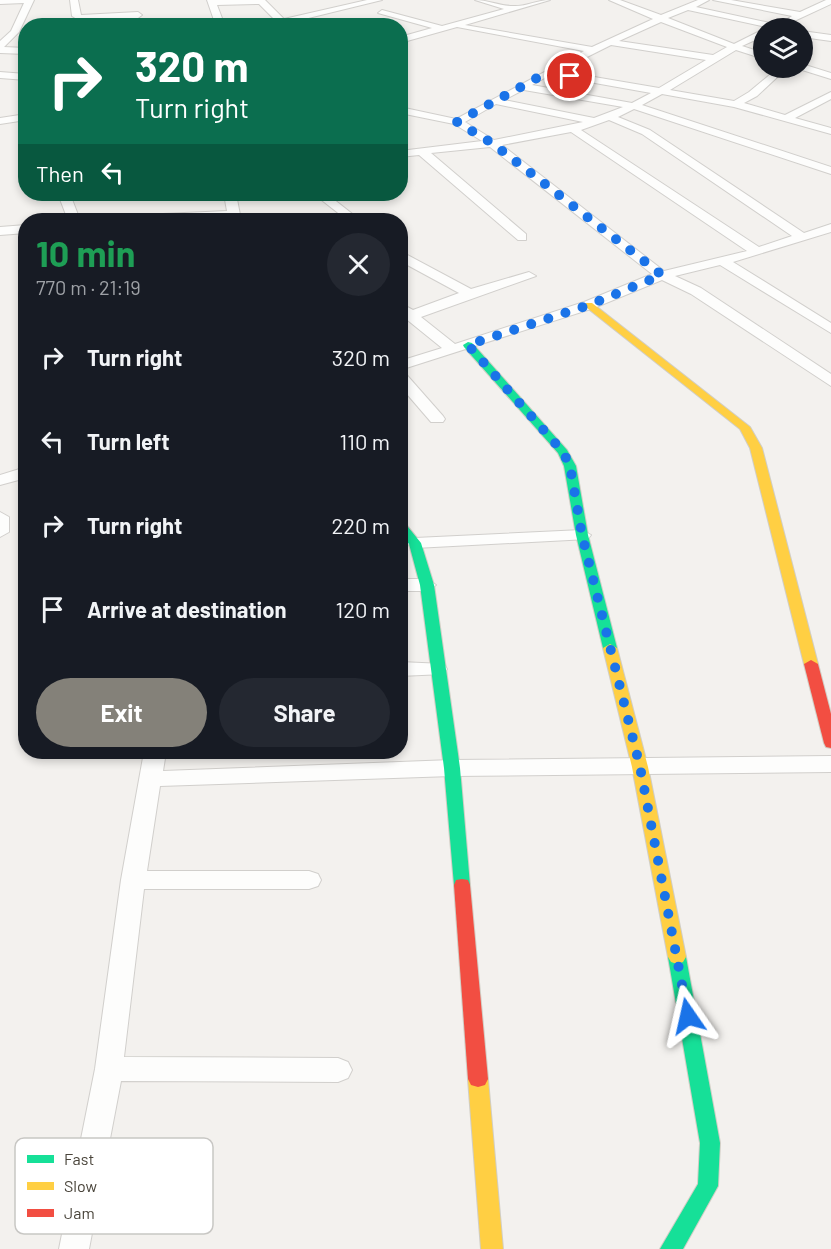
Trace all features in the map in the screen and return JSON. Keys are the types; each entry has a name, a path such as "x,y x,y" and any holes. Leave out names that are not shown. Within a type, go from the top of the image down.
{"street":[{"path":"1,2 30,0 22,18"},
{"path":"74,0 76,16 80,18 138,11 139,18"},
{"path":"308,18 378,0"},
{"path":"479,0 516,10"},
{"path":"408,38 546,0"},
{"path":"613,0 753,53"},
{"path":"457,122 548,72 659,18 705,0"},
{"path":"717,0 801,15"},
{"path":"218,18 212,2 261,1 278,18"},
{"path":"795,18 831,1"},
{"path":"676,2 753,23"},
{"path":"382,14 399,18"},
{"path":"408,20 445,29"},
{"path":"0,48 18,26"},
{"path":"456,26 593,50"},
{"path":"0,32 15,32"},
{"path":"813,36 831,38"},
{"path":"408,153 492,143 573,129 596,122 634,106 732,46 753,37"},
{"path":"609,42 713,58"},
{"path":"0,48 18,50"},
{"path":"813,70 831,75"},
{"path":"548,72 735,104 831,131"},
{"path":"0,75 18,76"},
{"path":"735,104 753,94 771,78"},
{"path":"524,87 634,106 831,171"},
{"path":"787,118 831,95"},
{"path":"494,101 596,122"},
{"path":"0,111 13,118"},
{"path":"408,112 457,122 492,143 662,275 696,291 831,381"},
{"path":"408,115 418,114"},
{"path":"610,117 646,132 803,238"},
{"path":"573,129 757,252"},
{"path":"421,151 522,237"},
{"path":"329,201 345,213"},
{"path":"408,363 589,305 662,275 757,252 831,228"},
{"path":"0,231 18,230"},
{"path":"408,259 470,294"},
{"path":"723,261 831,329"},
{"path":"408,310 529,276"},
{"path":"589,305 744,427 756,448 831,743"},
{"path":"408,313 453,349"},
{"path":"468,345 563,452 570,466 582,535 640,767 697,1061 710,1143 708,1186 663,1248"},
{"path":"408,385 437,419"},
{"path":"0,480 18,474"},
{"path":"0,517 0,532"},
{"path":"408,535 415,543 427,585 452,768 492,1249"},
{"path":"415,543 582,535"},
{"path":"408,585 427,585"},
{"path":"408,669 437,669"},
{"path":"96,1138 109,1069 133,880 153,759"},
{"path":"149,779 452,768 831,764"},
{"path":"133,880 309,880"},
{"path":"109,1069 338,1070"},
{"path":"74,1249 77,1234"}],"traffic: fast":[{"path":"468,345 563,452 570,466 582,535 610,648"},
{"path":"408,535 415,543 427,585 452,768 462,885"},
{"path":"671,1249 708,1186 710,1143 677,957"}],"traffic: slow":[{"path":"589,305 744,427 756,448 811,664"},
{"path":"610,648 640,767 677,957"},
{"path":"478,1079 492,1249"}],"traffic: jam":[{"path":"811,664 831,743"},
{"path":"462,885 478,1079"}],"route":[{"path":"570,76 548,72 457,122 492,143 662,275 589,305 468,345 563,452 570,466 582,535 640,767 688,1016"}]}
